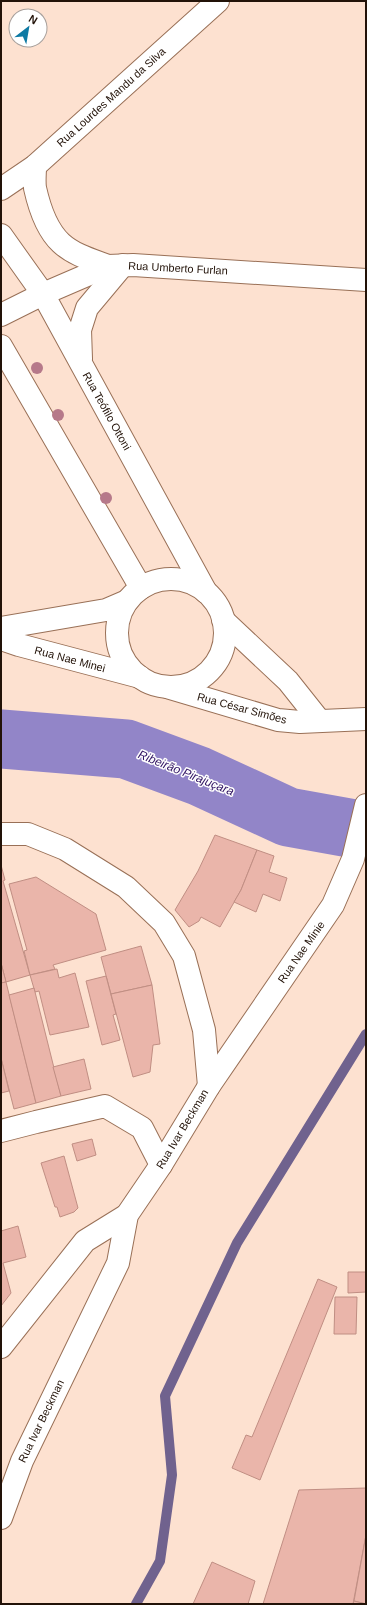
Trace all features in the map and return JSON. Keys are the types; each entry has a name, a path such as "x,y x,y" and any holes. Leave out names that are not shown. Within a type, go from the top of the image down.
{"street":[{"name":"Rua Lourdes Mandu da Silva","path":"1,189 35,166 218,1"},
{"path":"35,166 35,187 40,206 49,226 61,243 83,257 115,265 87,308 80,330 80,362"},
{"name":"Rua Teófilo Ottoni","path":"1,235 43,294 206,592"},
{"name":"Rua Umberto Furlan","path":"1,315 43,294 115,265 365,281"},
{"path":"1,346 134,594"},
{"path":"1,628 106,610 158,580 175,579 191,583 206,592 217,604 223,620 225,637 221,653 213,668 200,679 189,684 184,686 167,687 153,684 140,677 127,665 119,650 116,633 119,616 134,594"},
{"path":"223,620 288,681 318,720"},
{"name":"Rua Nae Minei","path":"1,639 18,645 140,677"},
{"name":"Rua César Simões","path":"167,687 278,720 300,722 318,720 364,725"},
{"name":"Rua Nae Minie","path":"209,1086 333,905 353,859 366,805"},
{"name":"Rua Ivar Beckman","path":"1,834 28,834 65,848 126,887 164,923 184,956 204,1030 209,1086 161,1165 127,1215 118,1263 22,1461 1,1518"},
{"path":"1,1131 105,1106 142,1128 161,1165"},
{"name":"Rua Ivar Beckman","path":"1,1347 85,1241 127,1215"}],"building":[{"path":"215,835 257,850 241,890 220,927 201,917 199,921 189,927 175,910 198,871"},
{"path":"257,850 274,856 269,872 287,878 280,901 263,894 256,912 234,902 241,890"},
{"path":"1,865 5,880 3,881 30,975 6,982 1,963"},
{"path":"36,877 96,914 106,950 53,965 55,969 30,975 24,951 27,950 9,884"},
{"path":"141,946 152,985 111,994 101,957"},
{"path":"1,963 6,982 1,983"},
{"path":"57,969 59,978 75,973 89,1027 50,1035 39,991 35,992 30,975"},
{"path":"106,976 116,1014 113,1015 120,1040 102,1045 86,981"},
{"path":"6,982 36,1103 14,1109 1,1058 1,983"},
{"path":"152,985 160,1044 153,1045 150,1072 133,1077 111,994"},
{"path":"34,988 61,1096 36,1103 9,995"},
{"path":"1,1058 9,1091 1,1093"},
{"path":"84,1059 91,1089 61,1096 53,1067"},
{"path":"92,1139 96,1155 77,1161 72,1144"},
{"path":"64,1156 78,1208 74,1212 60,1217 57,1207 55,1207 41,1163"},
{"path":"18,1226 26,1257 3,1263 11,1293 1,1306 1,1231"},
{"path":"348,1272 366,1272 366,1292 348,1293"},
{"path":"318,1279 337,1287 260,1480 232,1468 246,1435 252,1437"},
{"path":"335,1297 357,1297 356,1334 334,1334"},
{"path":"366,1488 366,1535 353,1604 263,1604 299,1490"},
{"path":"366,1535 366,1604 354,1601"},
{"path":"212,1562 255,1581 248,1604 193,1604"},
{"path":"354,1601 366,1604 353,1604"}],"waterway":[{"name":"Ribeirão Pirajuçara","path":"1,739 126,749 199,776 288,817 366,831"},
{"path":"136,1604 160,1561 172,1475 165,1396 237,1243 366,1034"}]}
